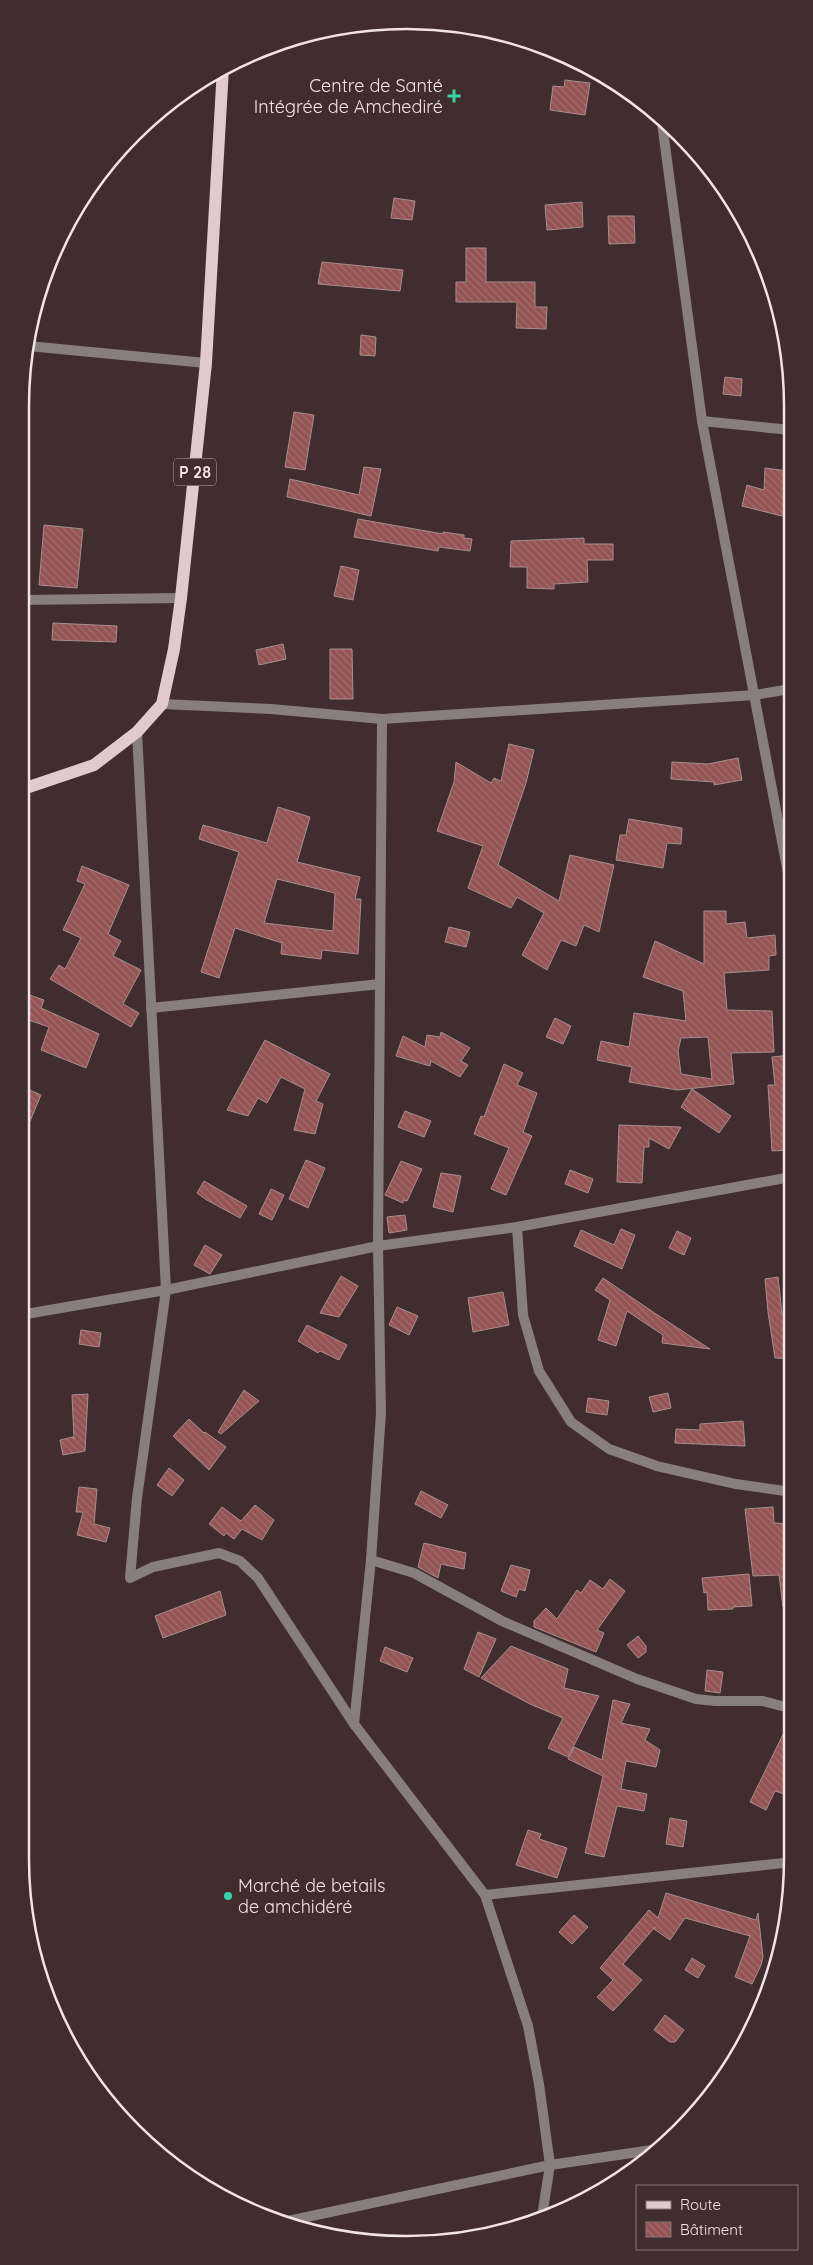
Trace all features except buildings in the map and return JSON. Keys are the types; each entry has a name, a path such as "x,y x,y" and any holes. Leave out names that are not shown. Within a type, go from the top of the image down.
{"main road":[{"name":"P 28","path":"29,787 94,765 137,732 162,704 174,649 181,598 206,363 223,77"}],"street":[{"path":"663,128 702,421 784,856"},
{"path":"34,347 206,363"},
{"path":"702,421 784,429"},
{"path":"29,600 181,598"},
{"path":"162,704 271,709 382,719 755,695 784,690"},
{"path":"354,1724 371,1560 381,1413 378,1246 382,719"},
{"path":"137,732 166,1290 137,1498 130,1578 153,1568 219,1553 240,1561 258,1578 354,1724 485,1895 528,2026 539,2084 550,2165 543,2210"},
{"path":"151,1008 380,984"},
{"path":"29,1313 166,1290 378,1246 517,1227 784,1179"},
{"path":"517,1227 523,1315 539,1371 571,1422 609,1449 657,1466 736,1484 784,1491"},
{"path":"371,1560 414,1573 502,1622 638,1679 696,1699 715,1701 764,1700 784,1706"},
{"path":"485,1895 784,1863"},
{"path":"296,2219 550,2165 645,2151"}],"place":[{"name":"Centre de Santé Intégrée de Amchediré","path":"454,96"},
{"name":"Marché de betails de amchidéré","path":"228,1896"}]}
